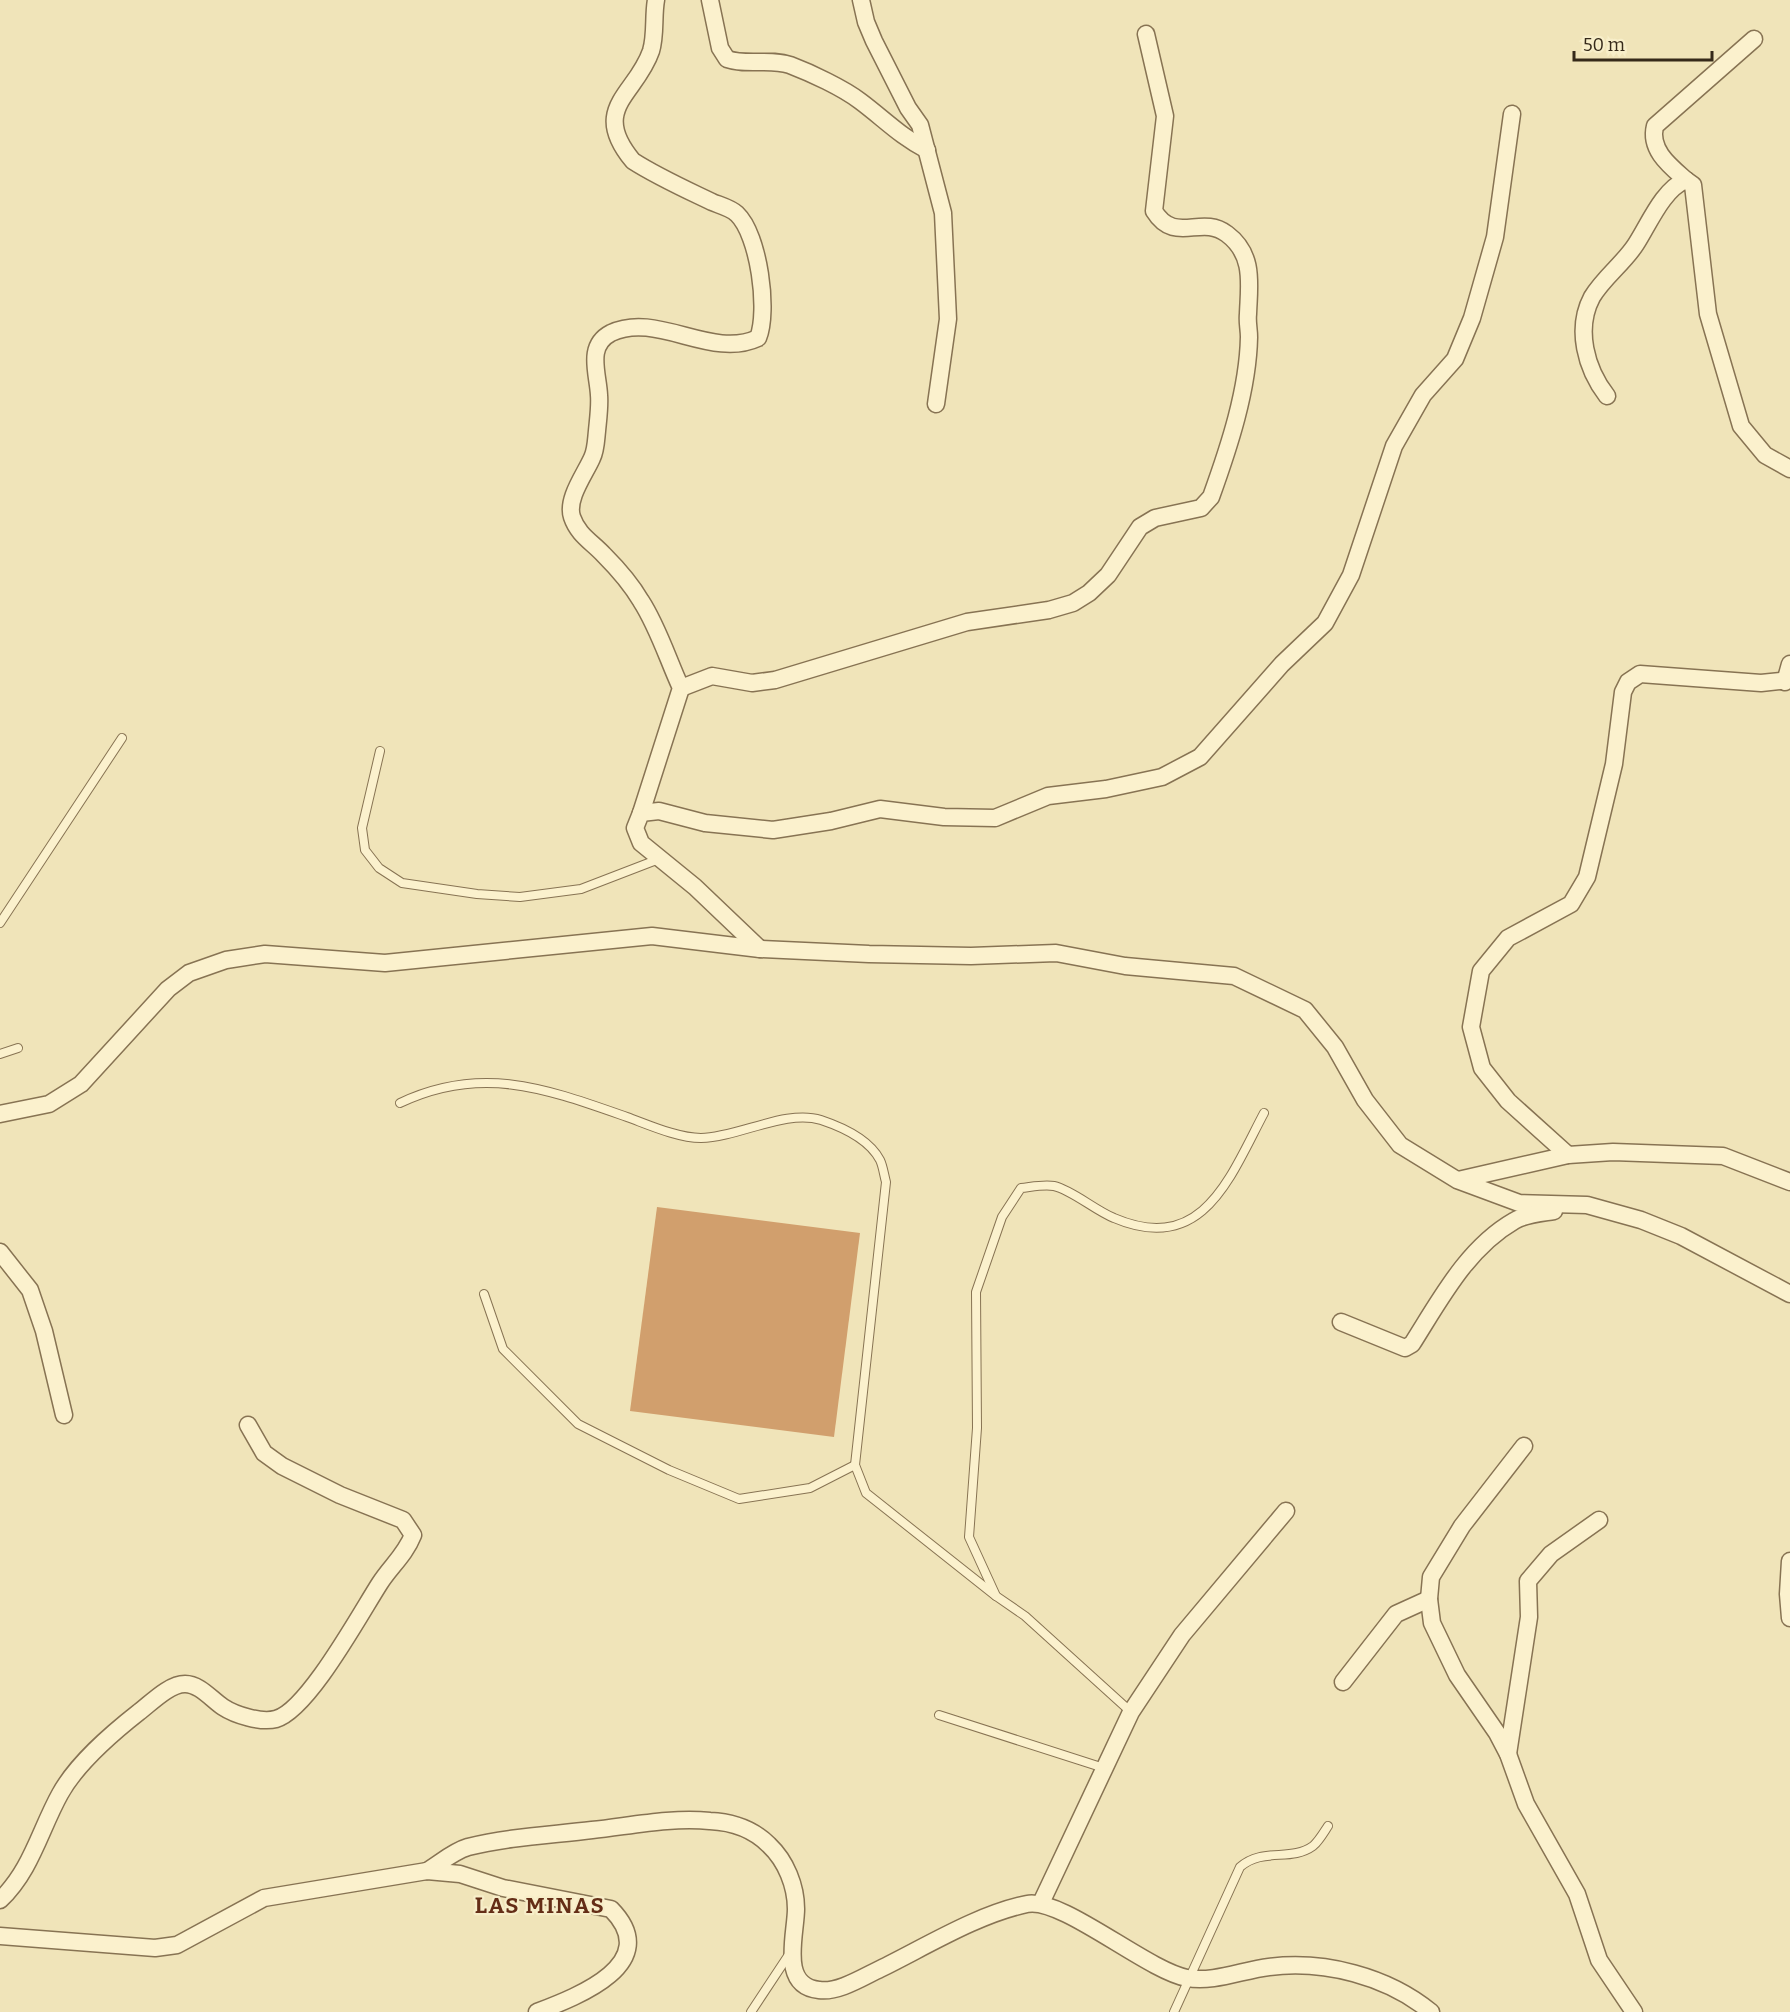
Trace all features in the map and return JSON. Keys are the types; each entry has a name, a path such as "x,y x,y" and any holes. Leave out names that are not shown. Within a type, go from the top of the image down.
{"street":[{"path":"656,0 651,50 641,70 617,105 617,132 624,150 633,161 736,214 747,231 754,253 765,311 764,325 758,338 743,345 728,345 642,328 612,333 600,342 596,349 595,367 599,396 594,456 573,497 571,515 580,534 621,572 642,602 681,688 635,828 641,843 695,887 760,949"},
{"path":"710,0 720,48 727,59 736,63 783,63 808,73 858,99 905,139 927,150"},
{"path":"861,0 866,22 908,108 920,125 943,213 948,319 936,404"},
{"path":"681,688 712,676 752,683 775,680 967,622 1049,610 1073,603 1089,593 1108,575 1140,527 1155,518 1201,508 1211,496 1245,377 1249,336 1248,265 1243,253 1224,232 1209,226 1175,228 1162,223 1155,211 1165,116 1146,34"},
{"path":"1754,39 1655,126 1652,136 1663,160 1693,185 1708,314 1741,426 1765,455 1790,469"},
{"path":"640,813 659,811 705,823 773,830 831,821 880,809 944,817 995,818 1048,796 1106,789 1162,777 1200,757 1282,664 1325,623 1351,575 1394,446 1423,395 1455,359 1472,318 1496,237 1512,114"},
{"path":"1606,396 1595,381 1584,346 1587,312 1592,298 1632,250 1670,192 1686,180"},
{"path":"1568,1155 1508,1101 1482,1068 1471,1027 1481,971 1508,938 1531,923 1571,904 1580,893 1587,877 1614,764 1623,692 1628,682 1640,674 1761,683 1787,681 1790,664"},
{"path":"0,1114 49,1104 81,1084 168,989 189,973 226,960 265,954 385,963 652,936 760,949 970,956 1056,953 1125,966 1234,976 1305,1010 1335,1047 1365,1101 1400,1145 1457,1180 1519,1203 1587,1205 1641,1220 1681,1236 1790,1294"},
{"path":"1457,1180 1568,1155 1613,1152 1723,1156 1790,1182"},
{"path":"1341,1322 1405,1348 1412,1344 1466,1263 1515,1220 1587,1205"},
{"path":"0,1252 30,1290 44,1331 64,1415"},
{"path":"0,1900 14,1886 30,1860 61,1792 92,1755 136,1715 176,1686 185,1684 196,1686 225,1708 259,1719 275,1720 292,1710 312,1688 382,1580 408,1549 413,1535 403,1520 340,1494 282,1466 264,1453 248,1425"},
{"path":"1524,1446 1462,1526 1431,1576 1429,1599 1432,1623 1457,1675 1497,1733 1508,1754 1526,1804 1577,1894 1599,1960 1634,2012"},
{"path":"1041,1903 1131,1712 1182,1635 1286,1511"},
{"path":"1508,1754 1529,1617 1528,1581 1551,1554 1599,1520"},
{"path":"1790,1561 1788,1594 1790,1618"},
{"path":"1343,1682 1396,1614 1429,1599"},
{"path":"427,1871 465,1848 513,1839 675,1821 710,1821 743,1827 770,1845 786,1867 796,1907 793,1965 797,1977 806,1986 820,1991 856,1980 1001,1911 1041,1903 1164,1970 1188,1978 1222,1976 1269,1966 1326,1967 1392,1988 1431,2012"},
{"path":"0,1936 155,1948 177,1945 264,1898 427,1871 460,1874 503,1888 611,1909 622,1920 630,1937 628,1951 616,1968 579,1996 537,2012"}],"lane":[{"path":"0,923 122,738"},
{"path":"380,751 362,828 365,850 379,868 402,883 467,893 520,897 580,889 659,859"},
{"path":"0,1054 18,1048"},
{"path":"400,1103 447,1085 489,1081 545,1091 699,1138 735,1134 779,1120 799,1119 819,1119 859,1136 880,1159 886,1182 855,1465 866,1493 996,1596 1025,1616 1131,1712"},
{"path":"996,1596 969,1537 977,1428 976,1292 1002,1217 1022,1188 1054,1186 1115,1219 1157,1230 1188,1222 1226,1186 1264,1113"},
{"path":"484,1294 503,1349 578,1424 669,1470 739,1499 810,1488 855,1465"},
{"path":"939,1715 1104,1768"},
{"path":"1174,2012 1240,1867 1250,1858 1301,1851 1313,1846 1328,1826"},
{"path":"751,2012 792,1950"}],"building":[{"path":"657,1207 860,1233 834,1437 630,1411"}],"district":[{"name":"LAS MINAS","path":"540,1905"}]}
